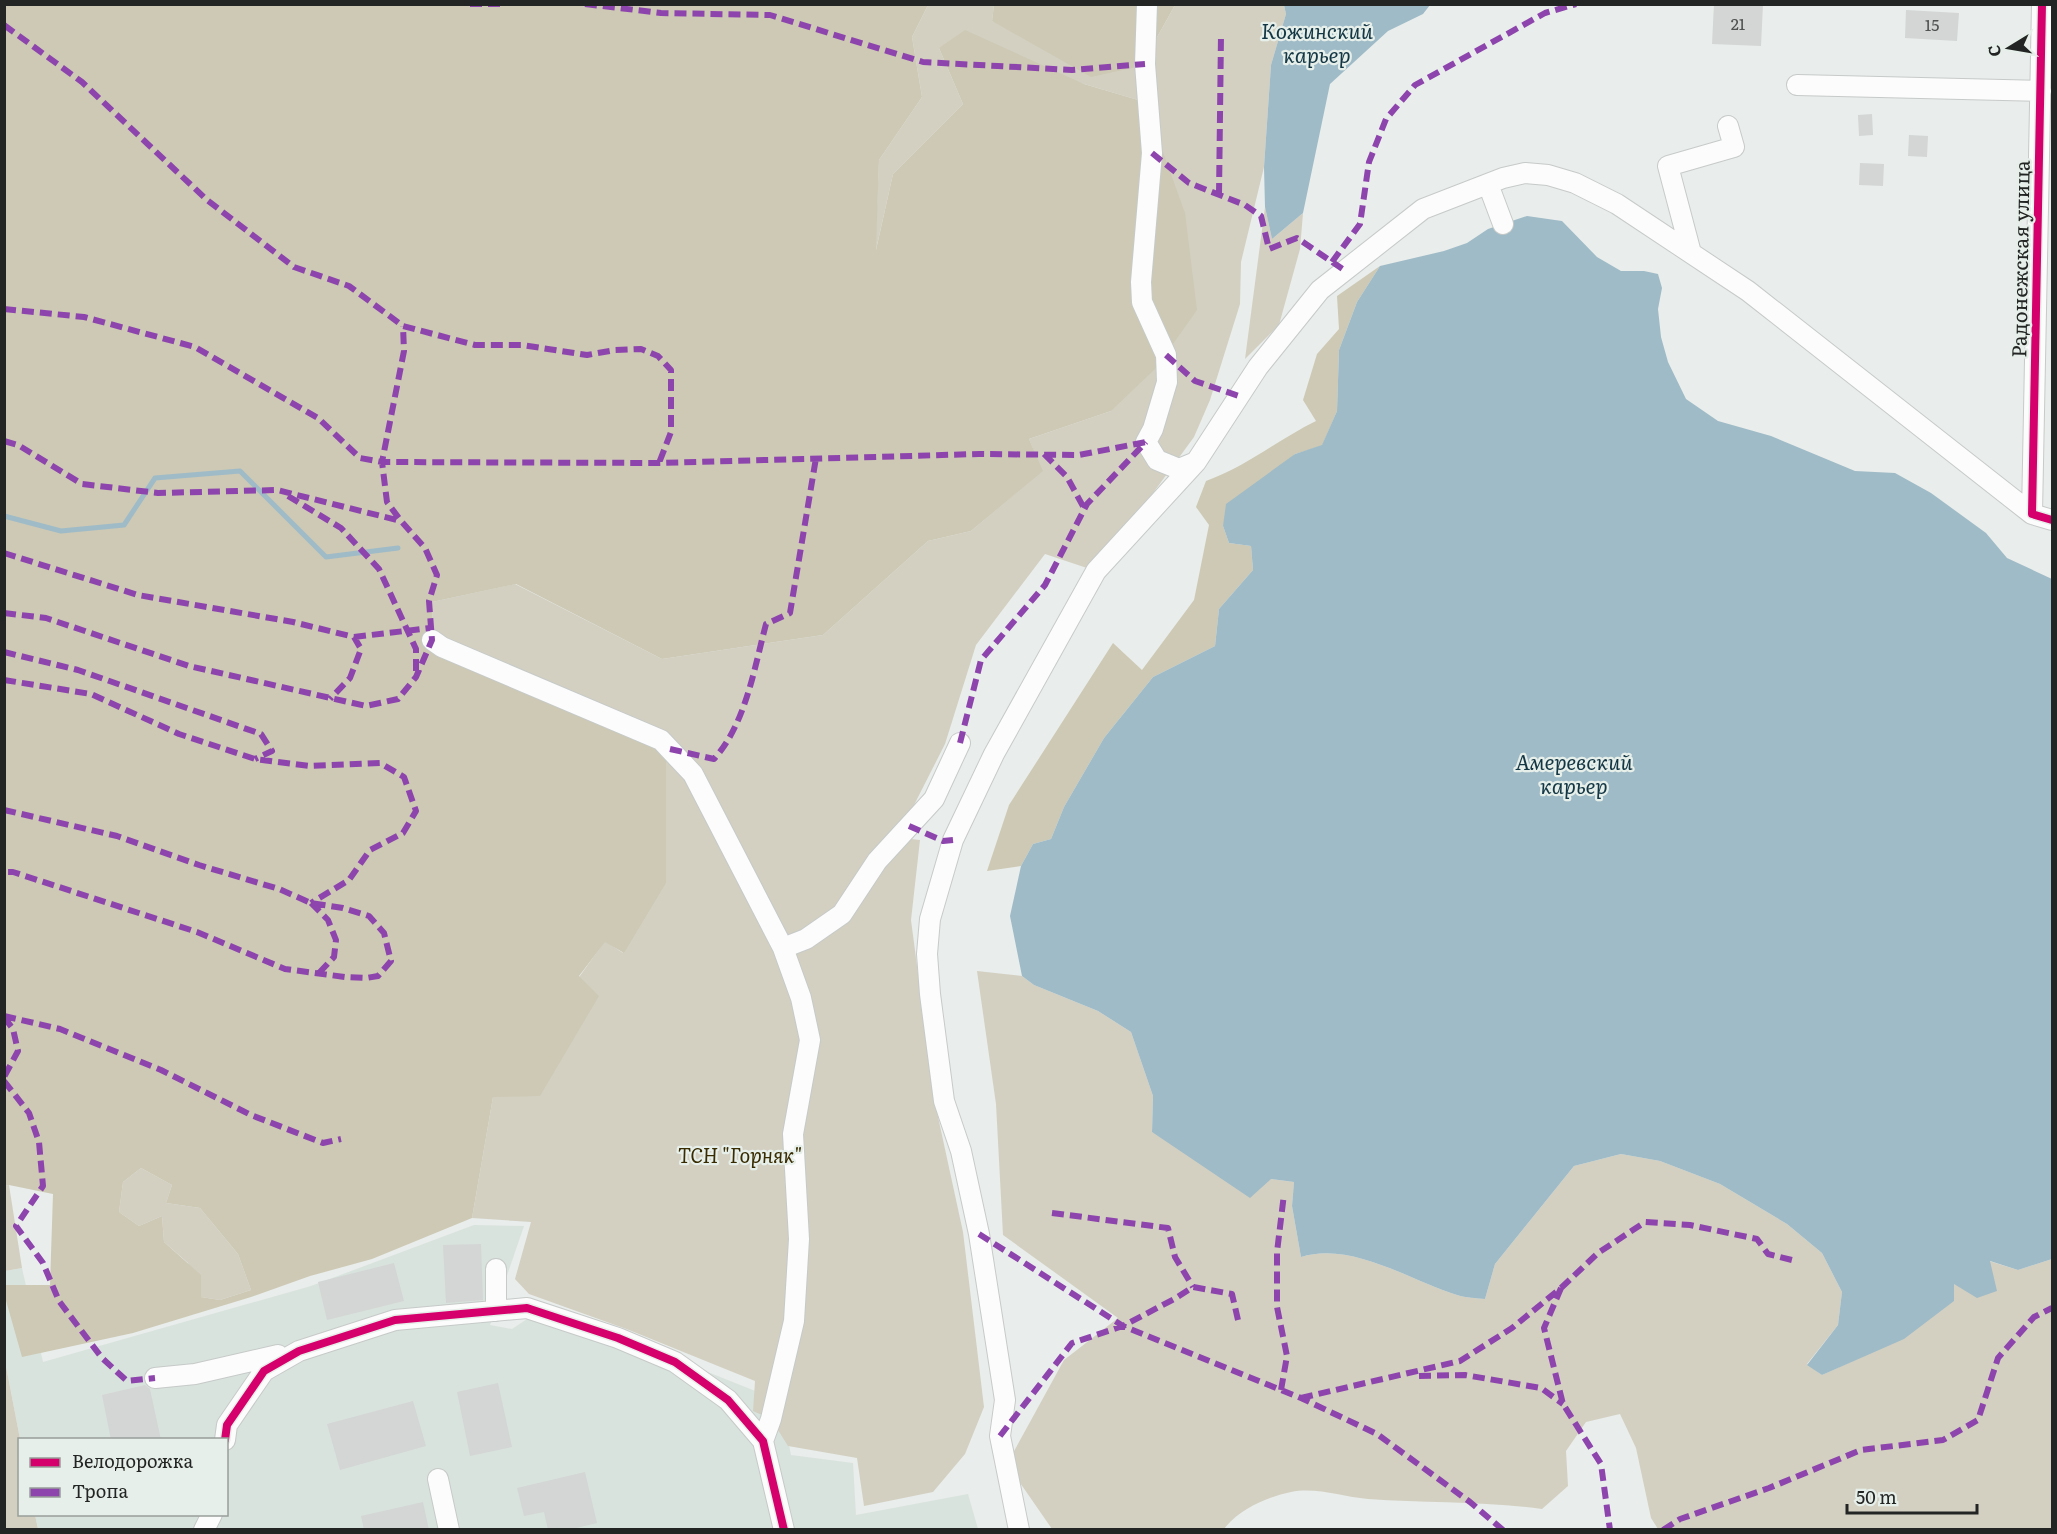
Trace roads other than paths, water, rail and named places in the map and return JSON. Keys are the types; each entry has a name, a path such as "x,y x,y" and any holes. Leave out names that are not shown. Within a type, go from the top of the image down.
{"street":[{"path":"1147,4 1145,64 1152,153 1141,282 1142,302 1166,355 1167,382 1153,429 1146,442 1157,460 1179,469 1196,462"},
{"name":"Радонежская улица","path":"2032,514 2042,4"},
{"path":"1797,85 2041,91"},
{"path":"1691,253 1668,166 1734,147 1728,126"},
{"path":"1019,1530 1000,1436 1005,1400 979,1233 962,1151 944,1101 930,994 927,954 930,919 953,840 994,754 1096,571 1196,462 1258,367 1320,290 1423,209 1488,184 1525,173 1548,175 1575,183 1617,204 1748,291 2032,514 2052,520"},
{"path":"1488,184 1503,224"},
{"path":"432,640 442,647 661,740 693,774 783,948 801,998 810,1041 793,1134 799,1239 794,1321 771,1419 763,1441"},
{"path":"783,948 806,939 842,914 877,861 934,799 960,743"},
{"path":"496,1269 496,1311"},
{"path":"155,1378 195,1374 299,1351 395,1320 528,1308 618,1338 675,1362 728,1400 763,1441 784,1530"},
{"path":"225,1438 227,1425 264,1371 299,1351"},
{"path":"438,1479 449,1530"},
{"path":"204,1530 211,1516"}],"water":[{"name":"Кожинский карьер","path":"1284,5 1430,5 1423,14 1388,31 1330,84 1303,213 1272,239 1265,207 1264,167 1271,65 1286,14"},
{"name":"Амеревский карьер","path":"1527,216 1562,221 1597,257 1621,271 1644,271 1658,274 1662,288 1658,309 1661,337 1668,362 1686,399 1718,421 1771,436 1855,471 1895,473 1931,493 1986,533 2007,558 2052,579 2052,1259 2018,1270 1990,1261 1997,1291 1977,1298 1954,1284 1954,1301 1904,1339 1822,1375 1807,1365 1838,1325 1842,1292 1822,1253 1787,1224 1720,1184 1660,1161 1621,1154 1574,1166 1495,1264 1485,1299 1457,1295 1360,1258 1320,1253 1301,1257 1292,1206 1294,1182 1271,1179 1250,1198 1152,1132 1153,1096 1131,1032 1098,1011 1034,985 1022,976 1010,916 1021,866 1033,844 1051,839 1064,807 1104,738 1153,677 1215,646 1219,609 1253,570 1251,546 1229,543 1223,526 1226,504 1295,454 1322,445 1337,411 1339,350 1357,302 1380,266 1444,251 1467,243 1488,229"}],"waterway":[{"path":"4,516 61,531 124,525 155,478 240,471 326,557 398,548"}],"park label":[{"name":"ТСН \"Горняк\"","path":"740,1156"}]}
